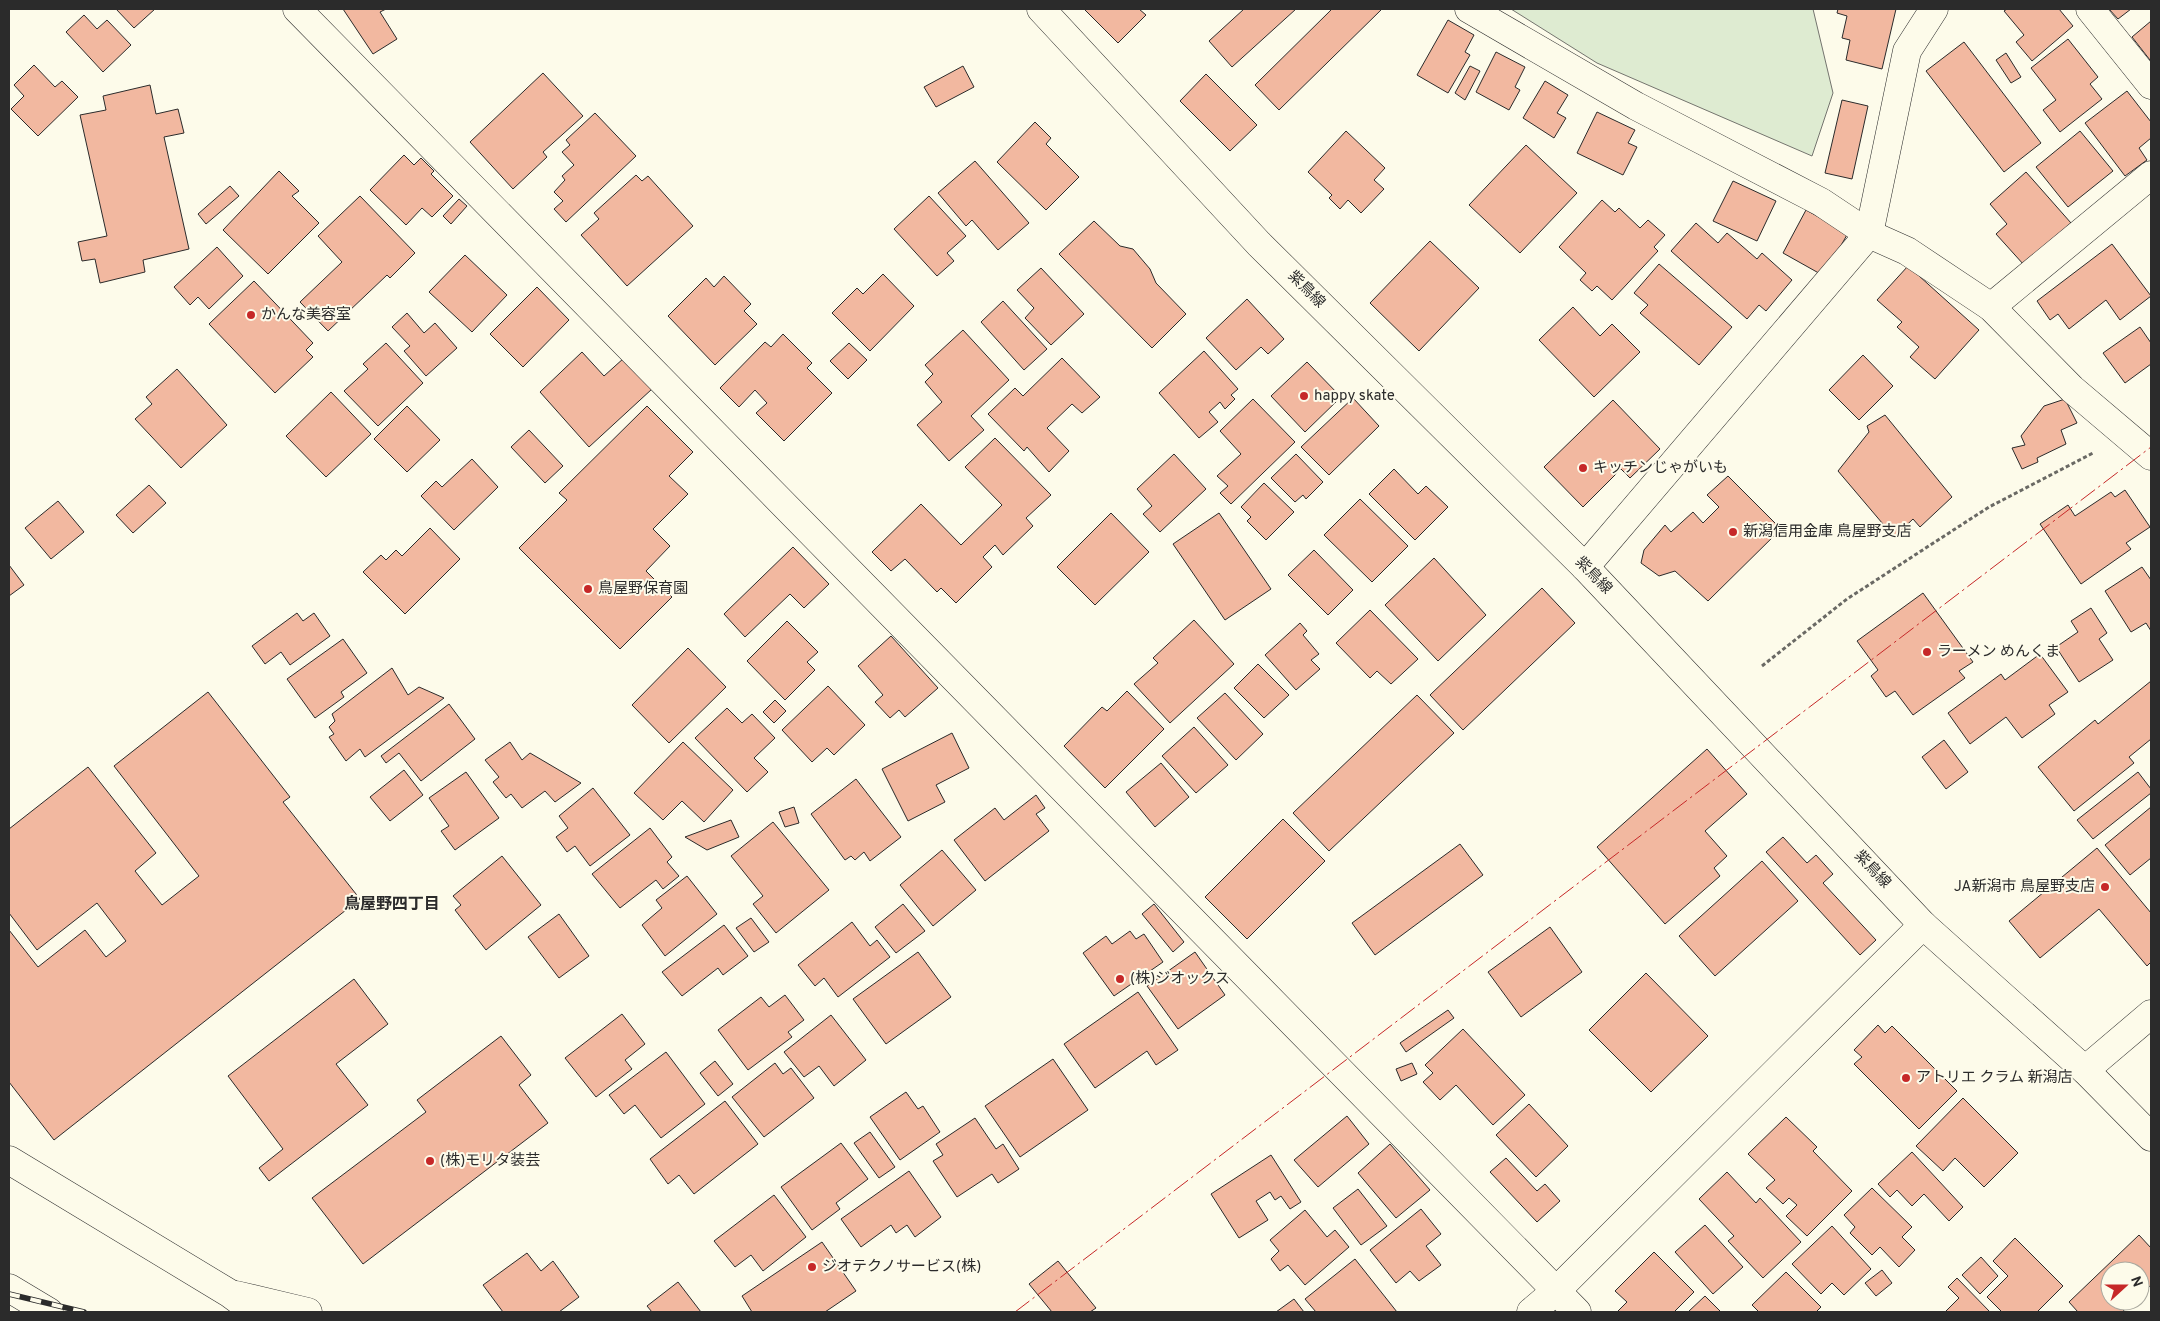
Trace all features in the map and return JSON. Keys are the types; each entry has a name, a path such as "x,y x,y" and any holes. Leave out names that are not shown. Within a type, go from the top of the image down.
{"main road":[{"path":"297,9 1577,1312"},
{"name":"紫鳥線","path":"1041,9 1259,244 1585,567 1923,925 2085,1070 2151,1137"},
{"path":"1470,9 1636,106 1821,202 1869,234 1908,251 1991,307 2072,390 2151,456"},
{"path":"1585,567 1869,234 1908,51 1934,9"},
{"path":"2090,9 2151,85"},
{"path":"1991,307 2151,175"},
{"path":"1531,1312 1557,1290 1923,925"},
{"path":"2085,1070 2151,1014"},
{"path":"9,1160 230,1293 255,1312"},
{"path":"9,1288 49,1312"},
{"path":"230,1293 308,1312"}],"path":[{"path":"1762,666 1847,599 1989,507 2126,435"}],"green space":[{"path":"1511,9 1813,9 1833,93 1812,156 1597,63"}],"building":[{"path":"116,9 155,9 134,28"},
{"path":"343,9 386,9 380,12 397,39 373,54"},
{"path":"1084,9 1139,9 1146,15 1118,43"},
{"path":"1244,9 1296,9 1232,67 1209,41"},
{"path":"1332,9 1382,9 1279,110 1255,85"},
{"path":"1838,9 1896,9 1882,69 1846,60 1850,40 1842,38 1847,16 1837,13"},
{"path":"2007,9 2059,9 2073,26 2032,61 2016,42 2024,35 2004,11"},
{"path":"2109,9 2131,9 2118,19"},
{"path":"84,15 97,29 107,20 131,45 103,72 66,32"},
{"path":"1448,20 1474,35 1465,52 1470,55 1448,93 1417,75"},
{"path":"2151,21 2151,59 2150,60 2132,37"},
{"path":"2068,39 2098,77 2090,84 2102,99 2060,132 2043,110 2056,100 2031,68"},
{"path":"1964,42 2041,143 2004,172 1926,71"},
{"path":"1496,52 1525,67 1515,87 1520,90 1509,110 1476,92"},
{"path":"2006,53 2021,77 2011,83 1996,60"},
{"path":"34,65 55,87 62,81 78,97 38,136 11,109 24,96 14,85"},
{"path":"963,66 974,87 936,107 924,87"},
{"path":"1470,66 1480,71 1465,100 1455,93"},
{"path":"543,73 583,116 543,152 547,157 513,189 470,142"},
{"path":"1206,74 1257,125 1230,151 1180,101"},
{"path":"1545,81 1568,95 1557,113 1566,118 1554,138 1523,118"},
{"path":"150,85 156,114 178,109 184,133 164,137 189,249 143,260 145,272 100,283 95,259 82,261 78,242 107,236 80,115 106,110 103,96"},
{"path":"2127,91 2151,122 2151,138 2139,148 2147,160 2125,176 2085,123"},
{"path":"1842,100 1868,106 1852,179 1825,173"},
{"path":"1597,112 1635,130 1628,143 1637,147 1623,175 1577,153"},
{"path":"595,113 636,156 566,222 554,209 563,201 554,192 565,180 562,176 574,165 562,152 570,145 566,140"},
{"path":"1035,122 1051,138 1046,144 1079,177 1046,210 997,162"},
{"path":"1346,131 1385,168 1374,180 1384,189 1361,213 1348,200 1340,209 1329,198 1332,195 1308,172"},
{"path":"2080,131 2113,171 2068,207 2036,167"},
{"path":"1526,145 1577,193 1520,253 1469,205"},
{"path":"404,155 414,165 421,158 434,171 431,174 453,196 432,217 422,208 406,225 370,190"},
{"path":"975,161 1029,223 998,250 972,220 966,226 938,193"},
{"path":"279,171 299,191 292,196 319,223 268,274 223,230"},
{"path":"2026,172 2071,223 2024,265 1996,234 2007,224 1990,204"},
{"path":"636,175 642,181 648,176 693,226 627,286 581,235 599,219 594,213"},
{"path":"1733,181 1776,201 1757,241 1713,221"},
{"path":"230,186 239,196 206,224 198,214"},
{"path":"360,196 415,253 390,278 387,275 328,331 300,302 342,262 318,236"},
{"path":"929,196 966,236 947,253 954,261 937,276 894,229"},
{"path":"459,199 467,206 451,224 443,216"},
{"path":"1602,200 1615,212 1619,208 1640,228 1648,220 1665,235 1654,247 1658,251 1612,300 1597,286 1592,291 1580,280 1586,273 1559,247"},
{"path":"1806,210 1848,233 1824,276 1783,253"},
{"path":"1094,221 1120,246 1133,249 1150,269 1156,283 1186,314 1152,348 1059,254"},
{"path":"1696,223 1718,243 1727,233 1757,259 1762,253 1792,280 1766,311 1759,305 1747,319 1671,251"},
{"path":"1430,241 1479,288 1419,351 1370,303"},
{"path":"2112,244 2151,296 2120,320 2106,300 2069,329 2058,314 2050,320 2037,301"},
{"path":"217,247 243,276 209,309 198,297 190,305 174,287"},
{"path":"465,255 507,295 472,332 429,292"},
{"path":"1659,264 1732,327 1699,365 1640,313 1648,305 1634,293"},
{"path":"1908,266 1979,330 1935,379 1910,357 1919,347 1897,327 1902,322 1877,300"},
{"path":"1041,268 1084,314 1051,345 1025,318 1034,308 1017,290"},
{"path":"883,274 914,306 870,351 832,313 857,288 863,294"},
{"path":"724,276 751,304 744,311 757,324 715,365 668,316 706,278 714,287"},
{"path":"254,281 313,343 306,350 313,357 275,393 209,324"},
{"path":"537,287 569,320 523,367 490,334"},
{"path":"1247,299 1284,339 1268,354 1261,347 1236,370 1206,338"},
{"path":"1003,301 1047,349 1024,370 981,322"},
{"path":"1573,307 1600,336 1612,324 1640,352 1594,397 1539,340"},
{"path":"407,313 424,333 435,323 457,348 426,376 404,351 410,346 392,327"},
{"path":"2140,327 2151,343 2151,364 2125,383 2103,353"},
{"path":"963,330 1009,380 971,416 984,430 949,461 917,425 942,402 925,382 933,374 925,365"},
{"path":"783,334 812,363 807,368 832,393 784,441 756,413 767,403 755,390 739,407 720,388 765,342 771,347"},
{"path":"386,343 423,383 378,426 344,391 368,369 363,364"},
{"path":"849,343 867,360 848,379 830,361"},
{"path":"1204,351 1238,389 1231,395 1235,399 1225,409 1220,402 1209,412 1218,422 1199,438 1159,393"},
{"path":"582,352 604,376 624,358 652,389 589,447 540,392"},
{"path":"1863,355 1893,386 1859,420 1829,390"},
{"path":"1062,358 1100,397 1082,413 1072,404 1047,428 1069,451 1049,472 1027,447 1024,451 988,414 1015,388 1023,396"},
{"path":"1307,362 1341,397 1305,432 1271,396"},
{"path":"177,369 227,425 181,468 135,419 152,404 146,397"},
{"path":"331,392 371,434 326,477 286,436"},
{"path":"1353,398 1379,426 1329,475 1301,447"},
{"path":"1253,399 1295,442 1231,504 1220,493 1228,486 1217,476 1241,454 1220,431"},
{"path":"2065,399 2077,423 2061,430 2066,444 2037,458 2038,462 2022,469 2012,448 2025,445 2021,436 2044,406"},
{"path":"1613,400 1660,449 1630,478 1621,469 1583,507 1544,467"},
{"path":"407,406 440,440 407,472 374,439"},
{"path":"647,406 693,452 669,476 688,494 653,529 670,546 646,571 672,597 620,649 519,548 567,500 559,493"},
{"path":"1885,415 1952,497 1920,527 1913,519 1894,537 1838,471 1869,432 1867,426"},
{"path":"529,430 563,466 545,483 511,447"},
{"path":"995,438 1051,495 1026,518 1033,526 1003,555 995,545 983,557 992,567 956,603 941,588 937,592 905,559 891,571 872,552 921,504 961,545 1002,505 965,467"},
{"path":"1174,454 1206,489 1160,532 1143,514 1152,506 1137,489"},
{"path":"1296,454 1323,482 1306,499 1303,495 1295,502 1271,478"},
{"path":"472,459 498,487 454,530 421,496 436,481 442,487"},
{"path":"1394,469 1418,494 1426,486 1448,507 1415,540 1369,494"},
{"path":"1728,476 1781,529 1708,601 1675,571 1659,576 1641,563 1644,550 1665,525 1671,532 1693,512 1703,523 1719,507 1707,495"},
{"path":"1264,483 1294,512 1266,540 1247,521 1251,517 1241,507"},
{"path":"149,485 166,503 133,533 116,515"},
{"path":"2125,490 2150,527 2126,543 2131,549 2081,584 2040,524 2068,505 2075,516 2111,492 2115,497"},
{"path":"1360,499 1408,546 1372,582 1324,535"},
{"path":"58,501 84,532 51,559 25,528"},
{"path":"1111,513 1149,552 1095,605 1057,567"},
{"path":"1219,513 1271,589 1225,620 1173,544"},
{"path":"430,528 460,559 405,614 363,572 381,555 386,560 396,550 402,556"},
{"path":"793,547 829,584 804,608 790,594 745,637 724,614"},
{"path":"1314,550 1353,590 1328,615 1288,575"},
{"path":"1434,558 1486,615 1438,661 1385,605"},
{"path":"9,565 24,585 9,596"},
{"path":"2142,567 2151,580 2151,631 2146,623 2131,632 2105,591"},
{"path":"1542,588 1575,623 1463,730 1430,695"},
{"path":"1923,593 1973,662 1959,671 1965,678 1913,715 1895,691 1886,697 1871,676 1878,670 1857,641"},
{"path":"2091,608 2107,633 2099,639 2113,660 2079,682 2056,647 2078,632 2071,621"},
{"path":"1370,610 1418,659 1391,684 1377,671 1370,678 1336,643"},
{"path":"297,613 303,621 314,613 330,636 290,665 281,652 265,664 252,646"},
{"path":"1194,620 1234,664 1170,723 1134,684 1158,663 1153,658"},
{"path":"787,621 818,652 807,662 815,670 785,700 747,661"},
{"path":"1300,623 1307,631 1303,635 1319,654 1311,660 1320,669 1296,690 1265,655"},
{"path":"891,636 938,688 905,717 899,710 890,718 875,702 883,695 858,666"},
{"path":"343,639 367,673 341,692 344,697 315,718 287,679"},
{"path":"688,648 726,687 669,743 632,705"},
{"path":"2040,654 2068,692 2049,705 2055,714 2022,738 2006,717 1970,744 1948,713 2001,674 2005,680"},
{"path":"1258,664 1289,695 1264,718 1234,688"},
{"path":"392,668 408,695 419,687 444,698 365,757 360,749 346,761 329,737 334,734 329,727 335,721 332,714"},
{"path":"2151,681 2151,739 2129,757 2134,763 2074,811 2038,767 2095,720 2098,724"},
{"path":"828,686 865,725 834,755 827,748 812,762 782,730"},
{"path":"1127,691 1164,729 1105,788 1064,746 1102,707 1107,711"},
{"path":"208,692 290,797 283,802 360,899 54,1140 9,1082 9,930 38,967 85,930 106,957 126,941 97,903 37,950 9,913 9,829 88,767 156,853 135,871 162,905 199,876 114,766"},
{"path":"1225,693 1263,734 1236,760 1197,718"},
{"path":"1417,695 1454,733 1329,851 1293,813"},
{"path":"775,700 786,711 774,723 763,712"},
{"path":"449,704 475,739 421,781 399,753 386,763 381,756"},
{"path":"727,708 742,723 752,714 775,738 754,758 768,772 747,792 695,738"},
{"path":"1194,727 1228,765 1196,793 1162,756"},
{"path":"952,733 969,768 936,785 945,802 908,821 882,769"},
{"path":"1944,740 1968,772 1946,789 1922,757"},
{"path":"510,742 522,760 530,753 581,783 555,802 545,791 522,808 511,794 506,798 493,782 499,777 485,760"},
{"path":"683,742 733,790 704,822 682,801 663,820 634,793"},
{"path":"1707,749 1747,794 1705,831 1727,856 1714,868 1720,876 1665,924 1597,847"},
{"path":"1161,763 1189,797 1155,827 1126,792"},
{"path":"404,770 423,795 390,821 370,797"},
{"path":"466,772 499,818 455,850 441,831 449,826 429,798"},
{"path":"2138,772 2151,789 2151,793 2093,839 2077,820"},
{"path":"856,779 901,837 870,861 864,852 855,860 851,856 845,860 811,814"},
{"path":"593,788 630,835 590,866 575,846 567,852 556,837 568,828 559,816"},
{"path":"1036,795 1045,808 1036,814 1049,831 985,881 954,840 995,808 1004,820"},
{"path":"794,807 799,823 785,827 779,812"},
{"path":"2151,807 2151,858 2130,875 2105,845"},
{"path":"1283,819 1325,861 1247,939 1205,897"},
{"path":"731,820 739,837 707,850 685,837"},
{"path":"773,822 829,890 776,933 753,904 763,896 731,856"},
{"path":"650,828 672,857 667,862 679,876 663,889 656,880 620,908 592,874"},
{"path":"1783,837 1807,863 1816,855 1833,874 1823,883 1876,940 1860,955 1766,852"},
{"path":"1460,844 1483,875 1375,955 1352,923"},
{"path":"2097,848 2151,913 2151,962 2147,966 2099,909 2040,958 2009,921"},
{"path":"942,850 976,890 933,926 900,885"},
{"path":"502,856 541,905 486,950 455,910 461,905 453,896"},
{"path":"1762,861 1798,901 1715,976 1679,936"},
{"path":"687,876 717,914 665,956 642,925 662,908 656,900"},
{"path":"903,904 925,931 896,953 875,927"},
{"path":"1154,904 1184,942 1173,952 1142,914"},
{"path":"559,914 589,956 559,978 528,937"},
{"path":"751,918 769,942 754,952 736,928"},
{"path":"852,922 870,946 877,940 890,957 838,997 824,978 815,986 798,965"},
{"path":"724,925 748,956 723,975 718,968 682,996 662,972"},
{"path":"1550,927 1582,972 1521,1017 1488,972"},
{"name":"(株)ジオックス","path":"1130,931 1136,939 1144,934 1163,962 1114,996 1083,953 1106,936 1112,944"},
{"path":"918,952 951,997 886,1044 853,999"},
{"path":"1195,952 1225,995 1178,1029 1147,986"},
{"path":"1646,973 1708,1036 1651,1092 1589,1030"},
{"path":"354,979 388,1024 336,1064 368,1105 269,1181 259,1168 283,1149 228,1076"},
{"path":"1138,992 1178,1050 1156,1065 1147,1051 1095,1088 1064,1044"},
{"path":"785,995 804,1020 788,1032 792,1037 748,1070 718,1030 761,997 769,1007"},
{"path":"1448,1010 1454,1018 1406,1052 1400,1043"},
{"path":"622,1014 645,1044 625,1060 632,1069 596,1097 565,1058"},
{"path":"831,1015 866,1060 834,1086 819,1066 804,1077 784,1052"},
{"name":"アトリエ クラム 新潟店","path":"1878,1025 1885,1033 1892,1026 1957,1091 1919,1129 1854,1064 1862,1057 1854,1050"},
{"path":"1463,1029 1525,1095 1493,1125 1456,1085 1440,1100 1423,1082 1433,1073 1425,1065"},
{"name":"(株)モリタ装芸","path":"501,1036 531,1075 519,1085 548,1123 363,1264 312,1198 426,1112 417,1100"},
{"path":"666,1052 705,1104 661,1138 635,1105 624,1114 609,1095"},
{"path":"1053,1059 1088,1110 1020,1157 985,1106"},
{"path":"715,1061 733,1084 718,1096 700,1073"},
{"path":"775,1063 783,1074 791,1068 814,1098 764,1137 732,1097"},
{"path":"1412,1063 1417,1074 1401,1081 1396,1069"},
{"path":"906,1092 918,1109 923,1106 940,1132 900,1160 870,1117"},
{"path":"1963,1098 2018,1153 1984,1187 1955,1158 1943,1171 1916,1146"},
{"path":"725,1101 758,1144 694,1194 679,1175 668,1184 650,1159"},
{"path":"1529,1104 1568,1146 1536,1177 1496,1135"},
{"path":"1347,1116 1369,1144 1318,1187 1294,1160"},
{"path":"1786,1117 1817,1147 1813,1151 1852,1191 1807,1236 1786,1216 1797,1205 1789,1198 1783,1204 1766,1188 1775,1180 1748,1154"},
{"path":"975,1118 996,1149 1003,1144 1019,1169 998,1183 992,1174 957,1197 933,1161 943,1155 936,1144"},
{"path":"870,1132 895,1167 879,1178 854,1143"},
{"path":"841,1143 868,1179 836,1203 840,1209 812,1230 781,1187"},
{"path":"1390,1144 1430,1190 1396,1218 1358,1173"},
{"path":"1912,1152 1963,1207 1949,1221 1924,1194 1912,1206 1897,1190 1890,1197 1878,1184"},
{"path":"1271,1155 1301,1202 1290,1209 1281,1196 1275,1200 1270,1192 1256,1201 1268,1220 1239,1238 1211,1194"},
{"path":"1506,1158 1537,1191 1545,1184 1560,1201 1537,1222 1490,1172"},
{"path":"909,1171 941,1217 915,1237 907,1225 896,1233 891,1225 861,1247 841,1219"},
{"path":"1727,1172 1756,1203 1760,1198 1801,1242 1763,1278 1728,1241 1734,1236 1699,1199"},
{"path":"1872,1188 1912,1227 1902,1237 1915,1250 1899,1267 1880,1247 1872,1255 1850,1233 1855,1227 1844,1215"},
{"path":"1358,1189 1387,1226 1361,1245 1333,1208"},
{"path":"774,1195 806,1237 763,1271 751,1255 735,1267 714,1241"},
{"path":"1421,1209 1441,1234 1426,1246 1441,1265 1419,1281 1410,1271 1396,1283 1370,1250"},
{"path":"1305,1210 1327,1237 1335,1230 1349,1247 1305,1285 1288,1265 1280,1271 1271,1259 1279,1251 1270,1240"},
{"path":"1705,1225 1743,1267 1713,1294 1675,1252"},
{"path":"1832,1226 1871,1269 1844,1295 1832,1283 1821,1294 1792,1264"},
{"path":"2139,1235 2151,1248 2151,1285 2150,1261 2112,1261"},
{"path":"2015,1238 2063,1286 2037,1312 2002,1312 1987,1297 2008,1276 1993,1261"},
{"name":"ジオテクノサービス(株)","path":"822,1242 856,1291 825,1312 752,1312 742,1296"},
{"path":"1654,1252 1694,1292 1674,1312 1617,1312 1627,1302 1615,1291"},
{"path":"527,1253 541,1271 553,1261 579,1297 559,1312 503,1312 483,1285"},
{"path":"1981,1257 1998,1276 1980,1294 1962,1275"},
{"path":"1355,1259 1397,1312 1316,1312 1305,1299"},
{"path":"1058,1261 1096,1308 1090,1312 1052,1312 1029,1284"},
{"path":"1882,1270 1892,1283 1876,1296 1865,1283"},
{"path":"1786,1272 1821,1307 1816,1312 1759,1312 1752,1305"},
{"path":"2100,1272 2100,1311 2123,1311 2078,1312 2069,1302"},
{"path":"1957,1278 1990,1312 1945,1312 1959,1298 1948,1287"},
{"path":"678,1282 701,1312 652,1312 647,1306"},
{"path":"1705,1296 1721,1312 1688,1312"},
{"path":"1294,1299 1304,1312 1276,1312"}],"railway":[{"path":"9,1294 84,1312"}],"power":[{"path":"1015,1312 2151,447"}],"place":[{"name":"かんな美容室","path":"251,315"},
{"name":"happy skate","path":"1304,396"},
{"name":"キッチンじゃがいも","path":"1583,468"},
{"name":"新潟信用金庫 鳥屋野支店","path":"1733,532"},
{"name":"鳥屋野保育園","path":"588,589"},
{"name":"ラーメン めんくま","path":"1927,652"},
{"name":"JA新潟市 鳥屋野支店","path":"2105,887"},
{"name":"(株)ジオックス","path":"1120,979"},
{"name":"アトリエ クラム 新潟店","path":"1906,1078"},
{"name":"(株)モリタ装芸","path":"430,1161"},
{"name":"ジオテクノサービス(株)","path":"812,1267"}],"district":[{"name":"鳥屋野四丁目","path":"392,905"}]}
